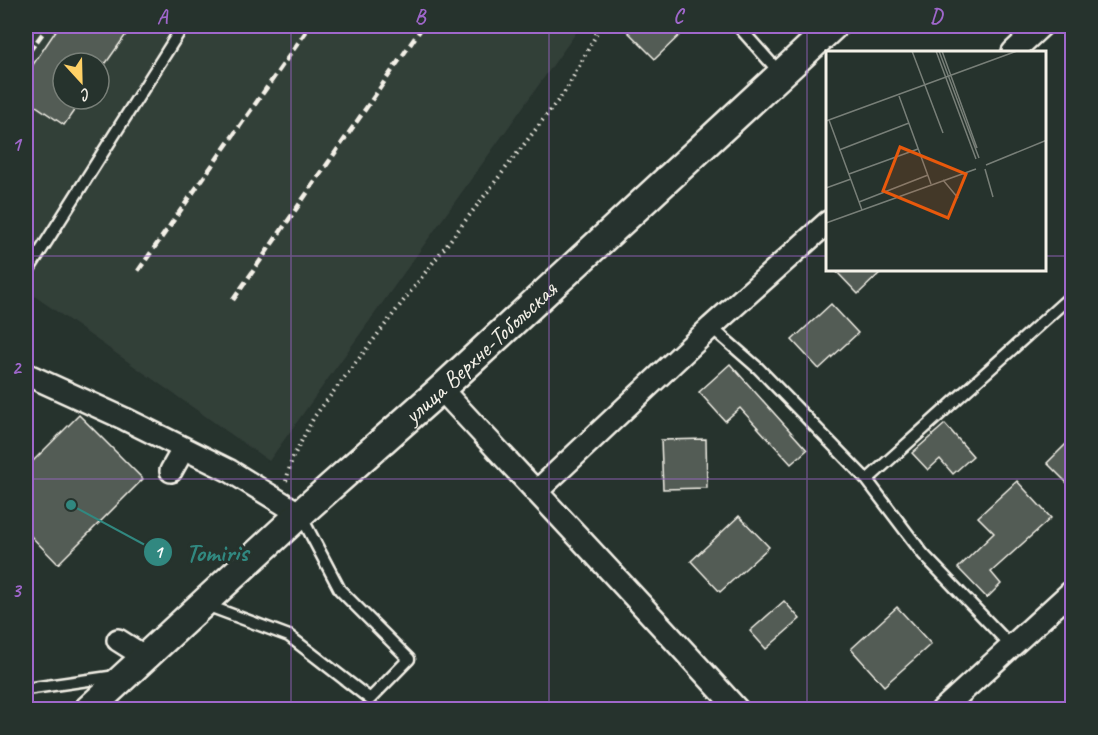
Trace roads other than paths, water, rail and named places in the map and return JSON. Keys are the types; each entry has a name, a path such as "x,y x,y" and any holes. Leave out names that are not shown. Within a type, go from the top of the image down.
{"street":[{"name":"улица Верхне-Тобольская","path":"88,710 202,604 290,508 441,389 833,26"},
{"path":"1013,51 1041,26"},
{"path":"536,492 711,327 826,224"},
{"path":"26,374 125,418 230,471 290,508"},
{"path":"441,389 738,710"},
{"path":"171,471 184,448"},
{"path":"942,710 1072,591"},
{"path":"118,640 135,666"},
{"name":"улица Верхне-Тобольская","path":"108,710 135,666"}],"lane":[{"path":"26,274 183,26"},
{"path":"738,26 780,74"},
{"path":"867,480 1072,295"},
{"path":"711,327 758,368 867,480 923,554 1011,646"},
{"path":"202,604 289,636 370,699 409,658 340,590 290,508"},
{"path":"26,689 135,666"}],"railway":[{"path":"29,52 48,26"},
{"path":"138,271 310,26"},
{"path":"233,300 423,26"}],"place":[{"name":"Tomiris","path":"71,505"}]}
